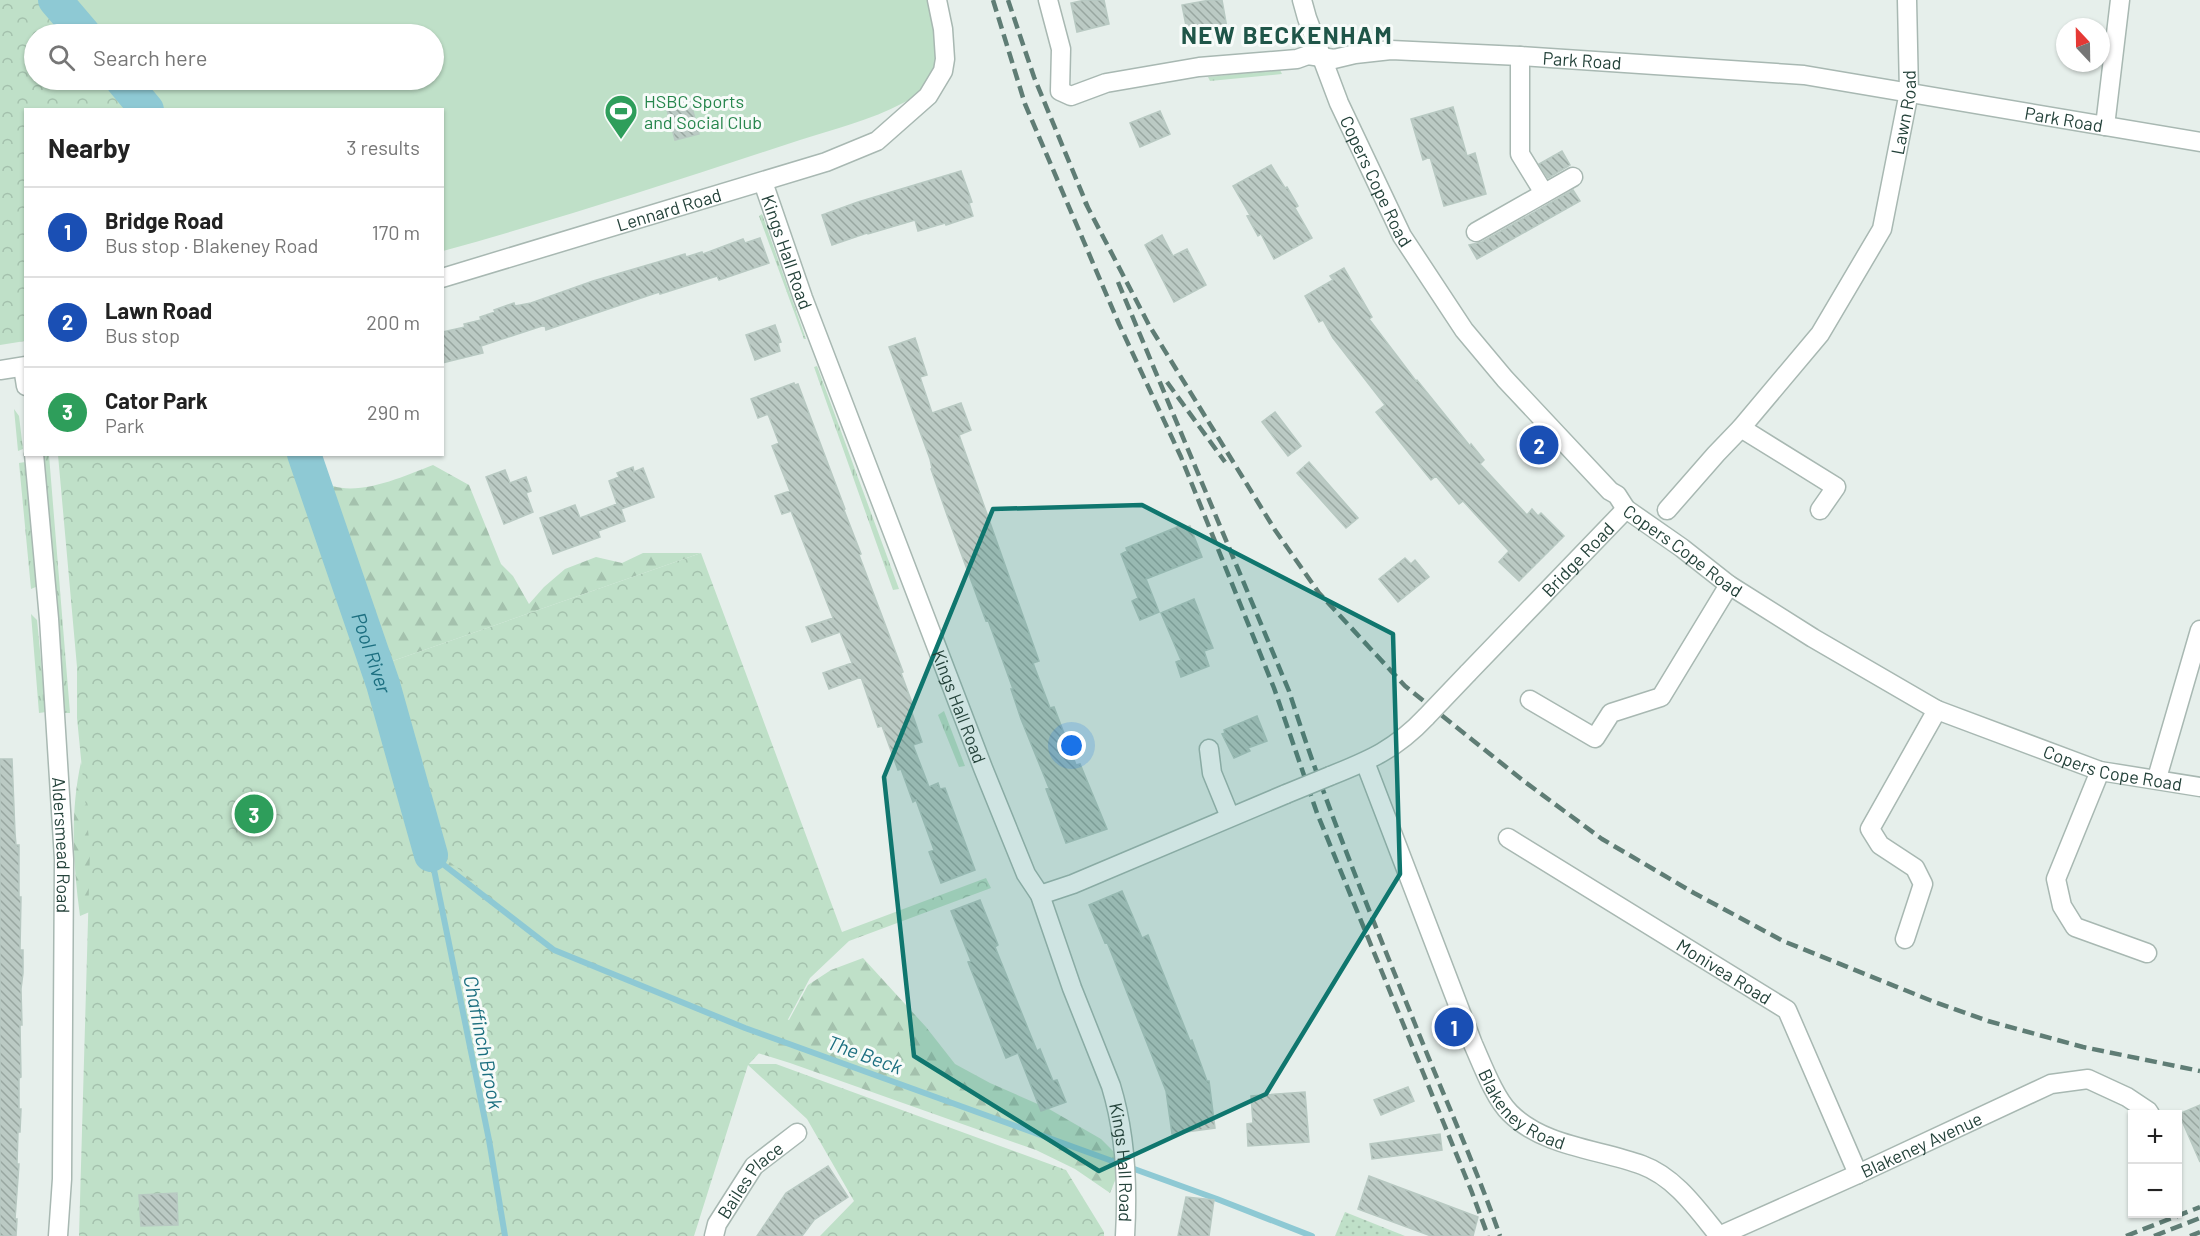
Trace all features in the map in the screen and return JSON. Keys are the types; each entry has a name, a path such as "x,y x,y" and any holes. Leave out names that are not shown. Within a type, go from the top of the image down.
{"street":[{"name":"Lennard Road","path":"444,277 763,182 877,141 928,96 943,71 945,45 937,0"},
{"name":"Park Road","path":"1048,0 1061,49 1060,92 1071,96 1106,82 1199,67 1297,59 1308,55 1334,59 1391,50 1520,56 1804,75 2200,142"},
{"name":"Copers Cope Road","path":"1302,0 1321,56 1353,136 1402,236 1464,330 1504,379 1559,439 1617,495 1626,509 1729,585 1813,638 1937,710 2100,771 2157,778 2200,787"},
{"name":"Lawn Road","path":"1667,510 1741,428 1820,334 1882,229 1909,92 1907,0"},
{"path":"2105,126 2120,0"},
{"path":"1520,56 1520,154 1544,194"},
{"path":"1476,232 1573,177"},
{"name":"Kings Hall Road","path":"763,182 803,298 983,768 1026,873 1040,895 1072,988 1111,1086 1125,1158 1128,1194 1125,1236"},
{"path":"0,370 24,366"},
{"path":"1741,428 1836,487 1820,510"},
{"name":"Aldersmead Road","path":"34,456 50,630 64,859 62,1179 58,1236"},
{"name":"Bridge Road","path":"1040,895 1073,884 1383,753 1402,740 1426,717 1626,509"},
{"path":"1530,700 1595,738 1611,713 1660,697 1729,585"},
{"path":"2157,778 2200,630"},
{"path":"1905,939 1923,884 1916,868 1880,845 1870,829 1937,710"},
{"path":"1209,750 1212,773 1230,817"},
{"name":"Blakeney Road","path":"1365,762 1473,1044 1509,1113 1541,1135 1644,1166 1680,1189 1719,1236"},
{"path":"2100,771 2056,879 2062,906 2075,927 2147,953"},
{"name":"Monivea Road","path":"1508,838 1787,1010 1858,1174"},
{"name":"Blakeney Avenue","path":"1719,1236 2050,1084 2088,1079 2127,1097 2146,1110"},
{"name":"Bailes Place","path":"714,1236 717,1224 754,1166 797,1133"}],"highlighted area":[{"path":"1142,505 1393,634 1400,874 1266,1094 1099,1171 914,1056 884,777 993,509"}],"green space":[{"path":"0,0 66,0 85,24 24,24 24,90 135,90 149,108 24,108 24,341 0,345"},
{"name":"HSBC Sports and Social Club","path":"68,0 929,0 937,50 933,74 927,84 919,94 891,109 852,124 622,198 444,251 444,108 160,108 144,90 444,90 444,24 87,24"},
{"path":"1280,70 1282,74 1210,81 1208,77"},
{"path":"762,214 806,339 804,339 759,216"},
{"path":"817,366 899,589 893,590 814,367"},
{"path":"14,409 19,416 23,449 18,451"},
{"path":"43,456 49,456 70,713 65,713"},
{"path":"58,456 310,456 380,690 440,868 483,888 442,856 384,664 701,553 842,932 986,878 991,888 849,941 810,978 785,1025 749,1064 776,1064 1066,1170 1104,1232 1104,1236 820,1236 854,1201 807,1119 748,1065 694,1236 79,1236 90,850 77,718 77,667"},
{"path":"309,456 318,476 329,484 342,488 358,488 390,481 433,465 469,485 501,564 513,576 529,604 565,569 596,557 622,563 643,553 701,553 384,664 344,638"},
{"path":"25,462 38,586 31,589 19,463"},
{"path":"31,614 37,620 46,712 39,713"},
{"path":"944,711 965,766 959,767 938,715"},
{"path":"81,762 91,796 99,908 80,916 74,819"},
{"path":"417,789 448,792 743,1004 789,1020 808,985 831,970 863,958 926,1027 955,1064 990,1083 1049,1109 1101,1139 1123,1161 1110,1193 1075,1169 1036,1150 790,1063 729,1044 536,1106 434,853"},
{"path":"1345,1212 1405,1236 1335,1236"}],"building":[{"path":"1104,0 1109,24 1077,32 1071,3"},
{"path":"1222,0 1227,28 1188,36 1182,5"},
{"path":"690,100 699,134 675,140 666,106"},
{"path":"1453,107 1467,156 1475,153 1486,194 1444,206 1430,157 1423,160 1411,119"},
{"path":"1160,111 1170,134 1140,147 1130,123"},
{"path":"1562,151 1570,165 1548,178 1539,164"},
{"path":"1271,165 1298,206 1295,208 1312,238 1274,259 1261,234 1258,236 1247,216 1250,215 1233,186"},
{"path":"961,171 972,202 969,203 973,216 918,231 915,220 832,245 822,215"},
{"path":"1573,190 1580,201 1477,259 1469,245 1482,242"},
{"path":"1162,235 1173,256 1187,249 1206,285 1174,302 1145,245"},
{"path":"760,238 769,263 719,280 717,276 660,294 659,292 546,330 545,325 481,346 483,353 444,363 444,332 465,327 464,324 481,320 480,317 495,312 494,310 514,303 515,306 531,303 593,281 685,254 686,257 702,252 703,254 743,239 745,243"},
{"path":"1344,268 1372,317 1369,319 1416,381 1484,460 1480,464 1527,515 1532,509 1538,516 1541,513 1564,536 1519,581 1499,562 1509,551 1463,501 1459,504 1436,476 1431,480 1376,412 1385,405 1333,338 1323,320 1319,322 1305,296 1333,280 1330,276"},
{"path":"775,325 781,342 778,343 780,351 755,360 746,335"},
{"path":"915,338 927,375 920,377 932,413 961,403 971,430 959,435 1039,661 1033,663 1050,708 1054,707 1076,765 1080,764 1107,829 1066,843 1046,789 1049,788 1021,719 1011,689 1013,689 947,515 931,469 930,459 889,347"},
{"path":"794,383 798,384 903,672 901,673 914,708 911,710 922,742 913,745 929,787 938,783 940,789 945,788 975,870 941,883 929,852 934,850 916,800 913,802 901,769 898,770 882,726 878,727 861,677 829,689 823,673 852,663 840,632 812,642 806,627 833,618 791,511 782,514 775,496 790,491 772,446 779,443 768,414 758,418 751,399"},
{"path":"1275,412 1301,446 1288,456 1262,422"},
{"path":"1309,462 1358,518 1346,528 1297,473"},
{"path":"633,467 634,472 643,468 654,497 621,509 625,521 598,531 600,537 553,554 540,518 575,505 580,518 617,504 609,481 619,477 617,473"},
{"path":"505,470 510,483 526,477 531,491 526,493 533,512 504,524 486,477"},
{"path":"1182,525 1184,528 1190,526 1202,557 1146,579 1159,612 1140,620 1132,601 1138,598 1121,554 1127,551 1126,548"},
{"path":"1405,558 1411,564 1415,560 1429,577 1398,602 1379,579"},
{"path":"1194,599 1213,648 1204,651 1209,666 1181,677 1176,662 1181,660 1161,613"},
{"path":"1257,716 1267,741 1248,748 1250,751 1234,758 1222,734 1225,733 1224,730"},
{"path":"0,759 12,759 15,833 16,845 19,845 20,950 23,950 22,1025 20,1025 21,1077 19,1078 19,1109 21,1109 20,1132 18,1132 16,1236 0,1236"},
{"path":"1122,891 1142,938 1148,935 1190,1041 1192,1040 1207,1081 1209,1081 1215,1128 1172,1134 1166,1091 1107,942 1105,943 1089,905"},
{"path":"980,900 998,945 995,947 1037,1051 1040,1049 1053,1081 1057,1080 1066,1102 1041,1111 1018,1053 1006,1058 968,962 971,961 951,911"},
{"path":"1408,1087 1414,1101 1381,1115 1374,1100"},
{"path":"1305,1092 1309,1142 1248,1146 1247,1124 1253,1123 1251,1096"},
{"path":"2200,1105 2200,1162 2182,1121 2182,1113"},
{"path":"1440,1134 1442,1150 1372,1159 1370,1144"},
{"path":"828,1166 848,1197 814,1220 802,1236 757,1236 786,1193"},
{"path":"1369,1176 1478,1217 1473,1236 1431,1236 1358,1209"},
{"path":"177,1193 178,1225 141,1226 139,1195"},
{"path":"1186,1197 1214,1200 1209,1236 1178,1236"}],"waterway":[{"name":"Pool River","path":"55,0 75,24"},
{"name":"Pool River","path":"130,90 145,108"},
{"name":"Pool River","path":"305,456 383,684 431,855"},
{"name":"The Beck","path":"431,855 554,950 745,1028 1217,1199 1312,1236"},
{"name":"Chaffinch Brook","path":"431,855 489,1140 505,1236"}],"railway":[{"path":"993,0 1025,104 1119,324 1181,457 1274,688 1317,813 1488,1236"},
{"path":"1008,0 1034,77 1089,210"},
{"path":"1085,202 1149,325 1275,530 1319,593 1405,686 1525,782 1602,839 1694,893 1783,941 1988,1021 2083,1047 2200,1071"},
{"path":"1118,282 1289,691 1349,859 1500,1236"},
{"path":"1167,382 1225,462"},
{"path":"2126,1236 2200,1207"},
{"path":"2154,1236 2200,1218"},
{"path":"2190,1236 2200,1232"}],"place":[{"name":"HSBC Sports and Social Club","path":"621,140"},
{"name":"Lawn Road","path":"1539,445"},
{"name":"Cator Park","path":"254,814"},
{"name":"Bridge Road","path":"1454,1027"}],"district":[{"name":"NEW BECKENHAM","path":"1287,34"}]}
